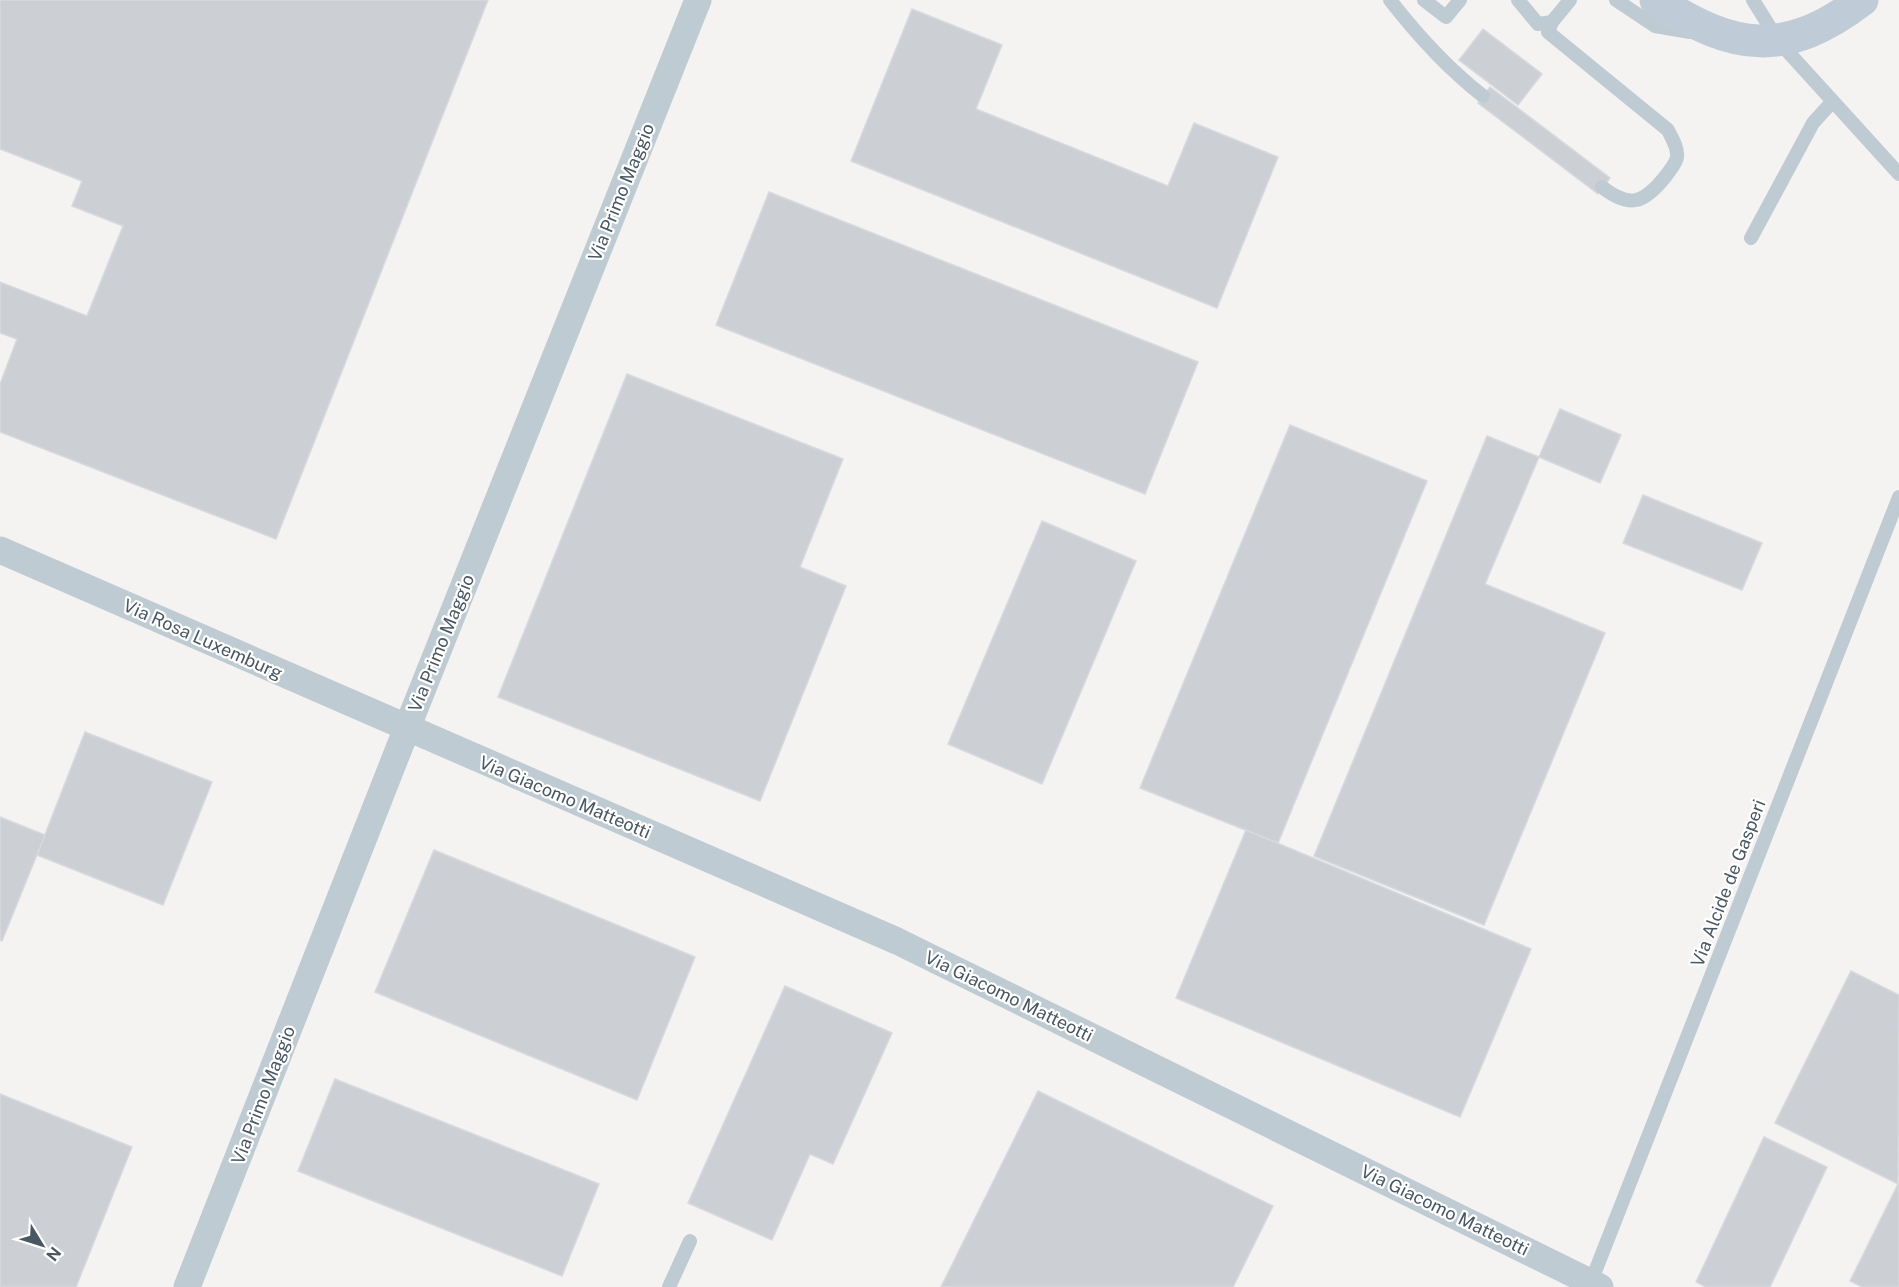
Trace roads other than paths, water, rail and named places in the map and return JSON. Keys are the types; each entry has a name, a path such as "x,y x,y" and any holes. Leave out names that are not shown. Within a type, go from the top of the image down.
{"street":[{"name":"Via Primo Maggio","path":"187,1287 407,728 698,0"},
{"path":"1656,0 1726,38 1779,42 1818,29 1862,0"},
{"name":"Via Rosa Luxemburg","path":"0,550 407,728"},
{"name":"Via Giacomo Matteotti","path":"407,728 897,941 1595,1285"}],"lane":[{"path":"1390,0 1417,36 1456,75 1484,96"},
{"path":"1425,0 1446,17 1460,0"},
{"path":"1518,0 1538,24 1552,22"},
{"path":"1570,0 1552,22 1548,32 1668,130 1677,149 1677,160 1670,170 1653,193 1639,201 1617,199 1602,187"},
{"path":"1616,0 1655,26 1726,38"},
{"path":"1753,0 1779,42 1899,174"},
{"path":"1751,238 1813,123 1832,102"},
{"name":"Via Alcide de Gasperi","path":"1595,1285 1899,497"},
{"path":"669,1287 690,1241"}]}
